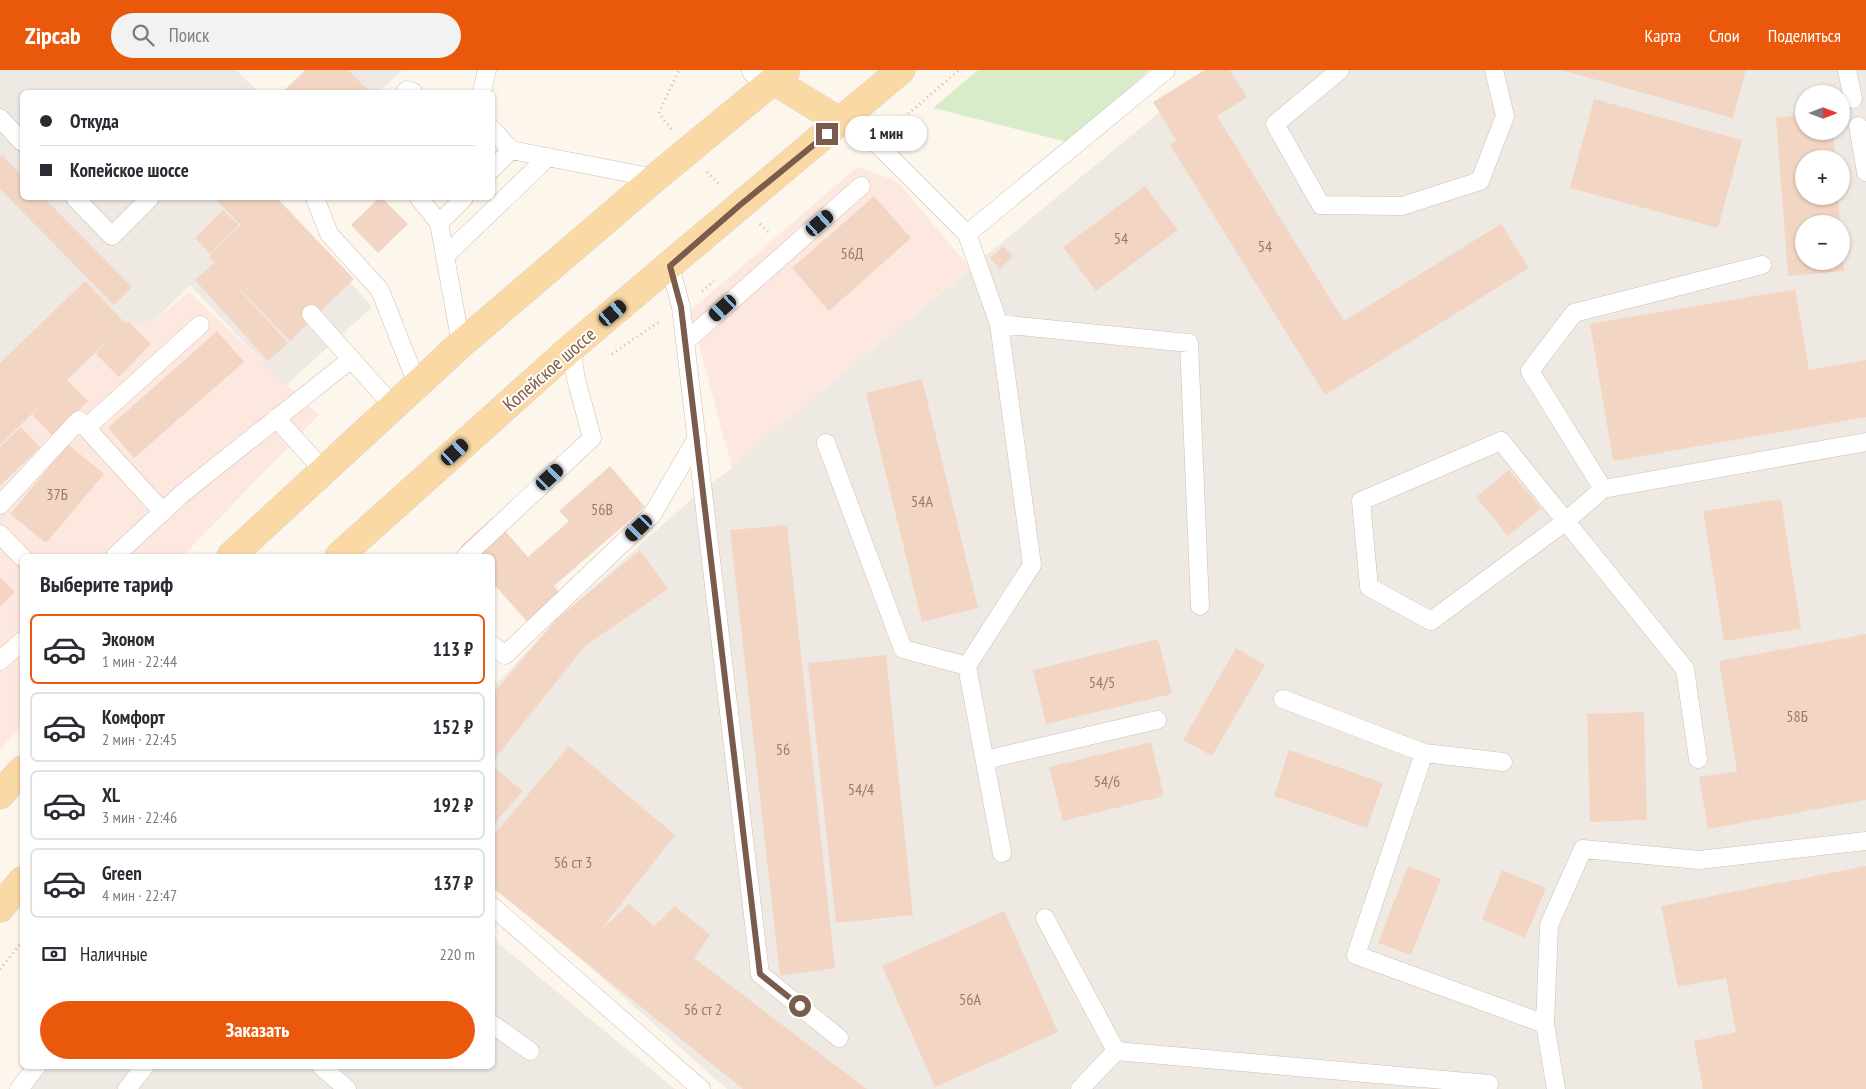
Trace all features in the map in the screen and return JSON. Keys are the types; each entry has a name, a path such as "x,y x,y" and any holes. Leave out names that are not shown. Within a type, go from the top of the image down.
{"main road":[{"name":"Копейское шоссе","path":"341,554 571,348 901,70"},
{"path":"233,554 461,344 655,178 772,74 841,122"},
{"path":"0,795 20,772"},
{"path":"0,908 20,883"}],"lane":[{"path":"482,90 487,70"},
{"path":"967,234 1166,70"},
{"path":"1340,70 1275,124 1321,204 1402,206 1480,181 1505,116 1494,70"},
{"path":"1847,70 1853,99"},
{"path":"0,118 20,140"},
{"path":"841,122 876,143 967,234 999,324 1032,565 967,666 1002,852"},
{"path":"1858,126 1866,172"},
{"path":"495,132 511,150 655,178"},
{"path":"495,166 511,150"},
{"path":"444,256 548,157"},
{"path":"685,342 861,186"},
{"path":"77,200 112,236 148,200"},
{"path":"315,200 329,234 380,290 417,384"},
{"path":"421,200 439,223 461,344"},
{"path":"439,223 462,200"},
{"path":"1603,488 1530,371 1574,313 1762,265"},
{"path":"670,266 681,307 760,974 839,1038"},
{"path":"311,314 393,406"},
{"path":"999,324 1189,344 1200,606"},
{"path":"86,428 200,325"},
{"path":"468,554 592,438 576,379 571,348"},
{"path":"116,554 183,493 350,360"},
{"path":"276,418 323,470"},
{"path":"0,505 79,420 163,512"},
{"path":"495,647 505,655 652,515 697,438"},
{"path":"1698,758 1685,669 1566,521 1501,440 1361,501 1369,587 1431,621 1566,521 1603,488 1866,442"},
{"path":"826,443 903,649 967,666"},
{"path":"0,534 20,555"},
{"path":"0,661 20,643"},
{"path":"1283,699 1424,753 1503,762"},
{"path":"985,760 1158,720"},
{"path":"1424,753 1356,956 1545,1024"},
{"path":"1556,1089 1545,1024 1549,925 1583,849 1698,860 1866,841"},
{"path":"495,909 701,1089"},
{"path":"1046,918 1116,1051"},
{"path":"495,1026 530,1051"},
{"path":"1116,1051 1489,1084"},
{"path":"1080,1089 1116,1051"},
{"path":"19,1089 35,1069"},
{"path":"127,1089 144,1069"},
{"path":"324,1069 347,1089"}],"path":[{"path":"673,70 677,73"},
{"path":"0,970 20,945"}],"shaded area":[{"path":"0,70 236,70 257,90 20,90 20,200 277,200 372,307 285,386 190,285 154,321 126,324 0,448"},
{"path":"305,70 402,70 381,90 284,90"},
{"path":"1208,70 1866,70 1866,1089 727,1089 495,883 495,686 557,619 703,489 732,468 760,442 1172,102"},
{"path":"857,167 897,181 970,268 760,442 732,468 690,311"},
{"path":"189,292 319,415 185,554 20,554 20,726 0,750 0,448 127,324 154,321"},
{"path":"495,941 675,1089 15,1089 33,1069 495,1069"}],"green space":[{"path":"978,70 1149,70 1071,143 933,108"}],"building":[{"path":"306,70 348,70 368,90 285,90"},
{"path":"1205,70 1230,70 1247,97 1217,116 1344,321 1501,224 1529,268 1325,395 1170,145 1176,140 1153,102"},
{"path":"1561,70 1746,70 1733,118"},
{"path":"1594,99 1742,140 1718,228 1570,188"},
{"path":"1795,116 1795,140 1834,140 1834,150 1795,150 1795,205 1839,205 1839,215 1795,215 1795,270 1844,271 1788,276 1776,118"},
{"path":"2,155 20,174 20,200 46,200 132,287 114,305 0,189 0,157"},
{"path":"1145,186 1178,230 1096,291 1063,247"},
{"path":"874,196 911,238 829,311 792,268"},
{"path":"216,200 279,200 354,279 290,341 225,274 288,343 268,361 195,280 215,262 209,256 241,225"},
{"path":"377,200 384,200 408,224 378,253 351,225"},
{"path":"223,210 239,225 210,254 195,238"},
{"path":"1003,246 1013,256 1000,269 990,258"},
{"path":"85,281 126,324 128,321 151,344 119,377 96,354 110,338 67,380 88,401 53,436 32,415 49,397 0,445 0,363"},
{"path":"1795,289 1809,370 1866,360 1866,417 1613,461 1590,324"},
{"path":"217,331 244,362 134,458 108,428"},
{"path":"922,379 978,608 922,622 866,393"},
{"path":"21,427 40,447 0,486 0,447"},
{"path":"68,444 104,474 46,543 10,514"},
{"path":"610,466 645,507 554,586 562,595 529,624 495,585 495,554 468,554 461,546 493,517 528,557 569,521 559,511"},
{"path":"1509,470 1541,508 1508,536 1476,497"},
{"path":"1781,499 1801,629 1724,641 1703,511"},
{"path":"787,525 835,968 780,976 730,530"},
{"path":"640,550 668,589 585,646 495,758 495,691 557,619"},
{"path":"0,577 15,592 0,607"},
{"path":"1866,634 1866,800 1708,829 1699,777 1737,771 1719,661"},
{"path":"1158,639 1172,694 1046,724 1033,670"},
{"path":"1236,648 1265,665 1212,756 1183,740"},
{"path":"886,655 913,915 836,923 808,663"},
{"path":"1644,712 1647,820 1590,822 1587,714"},
{"path":"1151,742 1164,796 1063,821 1049,767"},
{"path":"569,746 675,835 599,932 629,904 654,926 675,906 710,935 694,958 867,1089 743,1089 495,889 495,833"},
{"path":"1289,750 1383,783 1367,828 1274,796"},
{"path":"495,768 523,791 495,823"},
{"path":"1408,866 1441,879 1411,955 1378,943"},
{"path":"1866,866 1866,1089 1703,1089 1694,1041 1736,1032 1726,978 1678,987 1661,906"},
{"path":"1502,870 1546,888 1525,938 1482,919"},
{"path":"1004,911 1058,1032 935,1087 882,966"}],"route":[{"path":"800,1006 760,974 681,307 670,266 740,205 827,134"}]}
